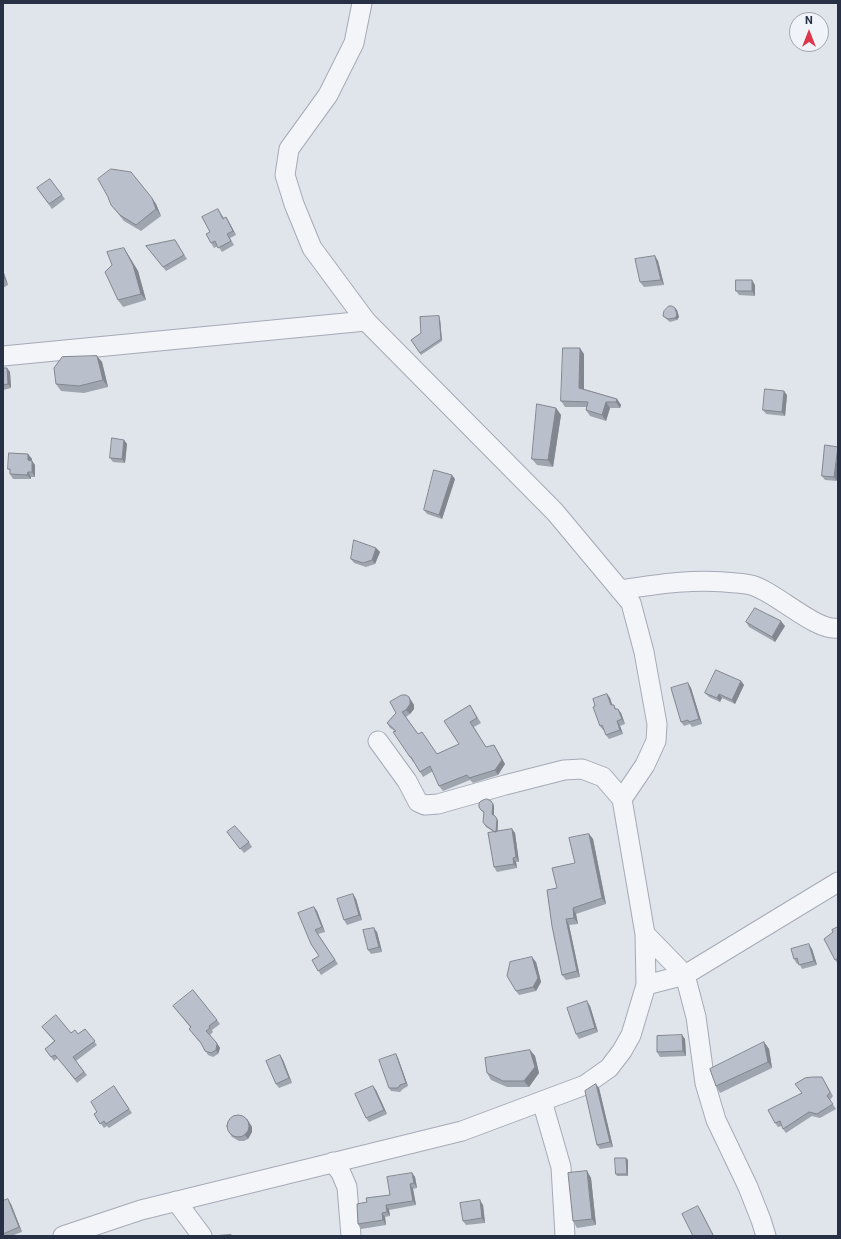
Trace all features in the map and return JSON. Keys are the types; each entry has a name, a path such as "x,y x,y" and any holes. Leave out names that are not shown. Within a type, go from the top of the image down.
{"street":[{"path":"362,3 354,43 328,95 289,149 285,175 294,204 312,248 366,321 555,512 631,603 644,652 657,724 656,742 645,765 622,799"},
{"path":"3,356 366,321"},
{"path":"620,590 673,582 720,581 751,585 765,591 820,624 834,629 838,628"},
{"path":"63,1236 141,1210 462,1131 585,1085 608,1068 622,1051 631,1035 646,985 645,934 622,799 604,776 582,769 564,770 438,804 425,806 418,802 407,781 378,742"},
{"path":"646,985 684,976 838,882"},
{"path":"645,934 684,976 696,1017 704,1083 716,1120 748,1187 766,1236"},
{"path":"542,1101 561,1167 565,1236"},
{"path":"333,1162 341,1173 347,1187 351,1236"},
{"path":"176,1201 202,1236"}],"building":[{"path":"111,169 131,172 152,198 156,209 136,225 120,215 111,205 98,179"},
{"path":"50,179 62,195 49,204 37,188"},
{"path":"218,209 223,219 226,217 233,231 227,234 231,241 218,248 215,241 211,243 206,234 210,232 202,217"},
{"path":"175,240 184,255 163,267 146,246"},
{"path":"124,248 133,265 141,294 118,300 105,272 112,265 107,252"},
{"path":"655,256 661,280 640,282 635,259"},
{"path":"736,280 752,280 752,291 736,291"},
{"path":"669,306 675,308 677,315 675,318 668,319 663,316 664,311"},
{"path":"439,316 441,339 420,353 411,340 421,333 420,317"},
{"path":"563,348 580,348 579,388 617,399 616,402 606,402 602,415 586,410 588,402 561,401"},
{"path":"97,356 103,380 79,386 56,384 54,368 62,357"},
{"path":"3,368 7,368 8,384 3,385"},
{"path":"765,389 784,391 782,412 763,410"},
{"path":"537,404 556,408 548,460 532,459"},
{"path":"112,438 124,440 122,459 110,458"},
{"path":"825,445 838,447 834,477 822,476"},
{"path":"9,453 28,454 28,460 32,461 32,472 28,472 27,475 10,474 10,469 8,469"},
{"path":"434,470 452,475 439,515 424,510"},
{"path":"354,540 376,548 372,560 363,563 351,559"},
{"path":"755,608 781,621 772,637 746,622"},
{"path":"716,670 741,681 732,700 719,694 717,698 705,693"},
{"path":"688,683 699,719 689,722 688,720 681,722 671,688"},
{"path":"607,694 611,705 614,705 615,709 618,709 622,719 617,721 620,730 606,735 602,725 600,726 593,707 595,706 593,699"},
{"path":"402,695 409,697 410,704 406,710 402,712 418,734 422,732 437,754 459,744 444,721 470,705 477,718 470,722 486,747 494,745 502,760 495,770 469,778 467,775 439,786 430,766 420,772 393,732 396,731 387,723 396,713 390,702"},
{"path":"487,799 493,804 492,814 497,819 496,832 483,822 484,812 479,807 479,803"},
{"path":"235,826 249,842 240,849 227,832"},
{"path":"512,829 516,857 513,858 514,864 494,867 488,833"},
{"path":"589,834 602,898 573,908 574,918 566,919 577,971 562,975 552,926 547,890 557,888 552,868 575,863 569,838"},
{"path":"353,894 359,915 344,920 337,899"},
{"path":"314,907 322,927 315,930 335,960 318,971 312,960 319,956 311,944 298,913"},
{"path":"838,927 838,958 835,960 824,939 833,932 832,930"},
{"path":"374,928 379,947 368,950 363,930"},
{"path":"809,944 814,961 799,965 797,958 794,959 791,949"},
{"path":"532,957 538,978 533,987 516,991 507,976 510,962"},
{"path":"193,990 217,1020 209,1026 210,1028 206,1031 217,1044 216,1050 211,1053 205,1051 201,1043 189,1029 191,1027 173,1006"},
{"path":"587,1001 595,1028 576,1034 567,1008"},
{"path":"56,1015 71,1033 75,1030 78,1034 85,1029 95,1041 73,1057 84,1072 75,1079 55,1055 51,1057 45,1049 55,1041 42,1027"},
{"path":"682,1035 683,1051 657,1052 657,1036"},
{"path":"764,1042 768,1062 716,1086 710,1069"},
{"path":"530,1050 535,1067 524,1081 503,1081 487,1073 485,1058"},
{"path":"396,1054 406,1083 400,1085 398,1088 389,1088 379,1060"},
{"path":"280,1055 289,1078 276,1084 266,1061"},
{"path":"822,1077 830,1092 827,1096 833,1104 817,1114 809,1112 783,1129 780,1121 775,1123 768,1110 802,1093 795,1084 805,1078"},
{"path":"596,1084 610,1142 597,1145 585,1091"},
{"path":"114,1086 129,1109 106,1124 104,1121 100,1124 94,1114 97,1112 91,1102"},
{"path":"373,1086 384,1110 366,1118 355,1094"},
{"path":"238,1115 246,1118 249,1126 246,1134 238,1137 230,1134 227,1126 230,1118"},
{"path":"615,1158 626,1158 627,1174 616,1174"},
{"path":"587,1171 592,1219 573,1221 568,1173"},
{"path":"412,1173 414,1183 410,1184 413,1201 386,1205 387,1212 382,1213 383,1220 358,1224 357,1204 367,1202 366,1198 390,1195 387,1177"},
{"path":"8,1199 19,1227 3,1234 3,1201"},
{"path":"480,1200 482,1218 463,1221 460,1203"},
{"path":"698,1206 713,1235 711,1236 693,1236 682,1214"}]}
